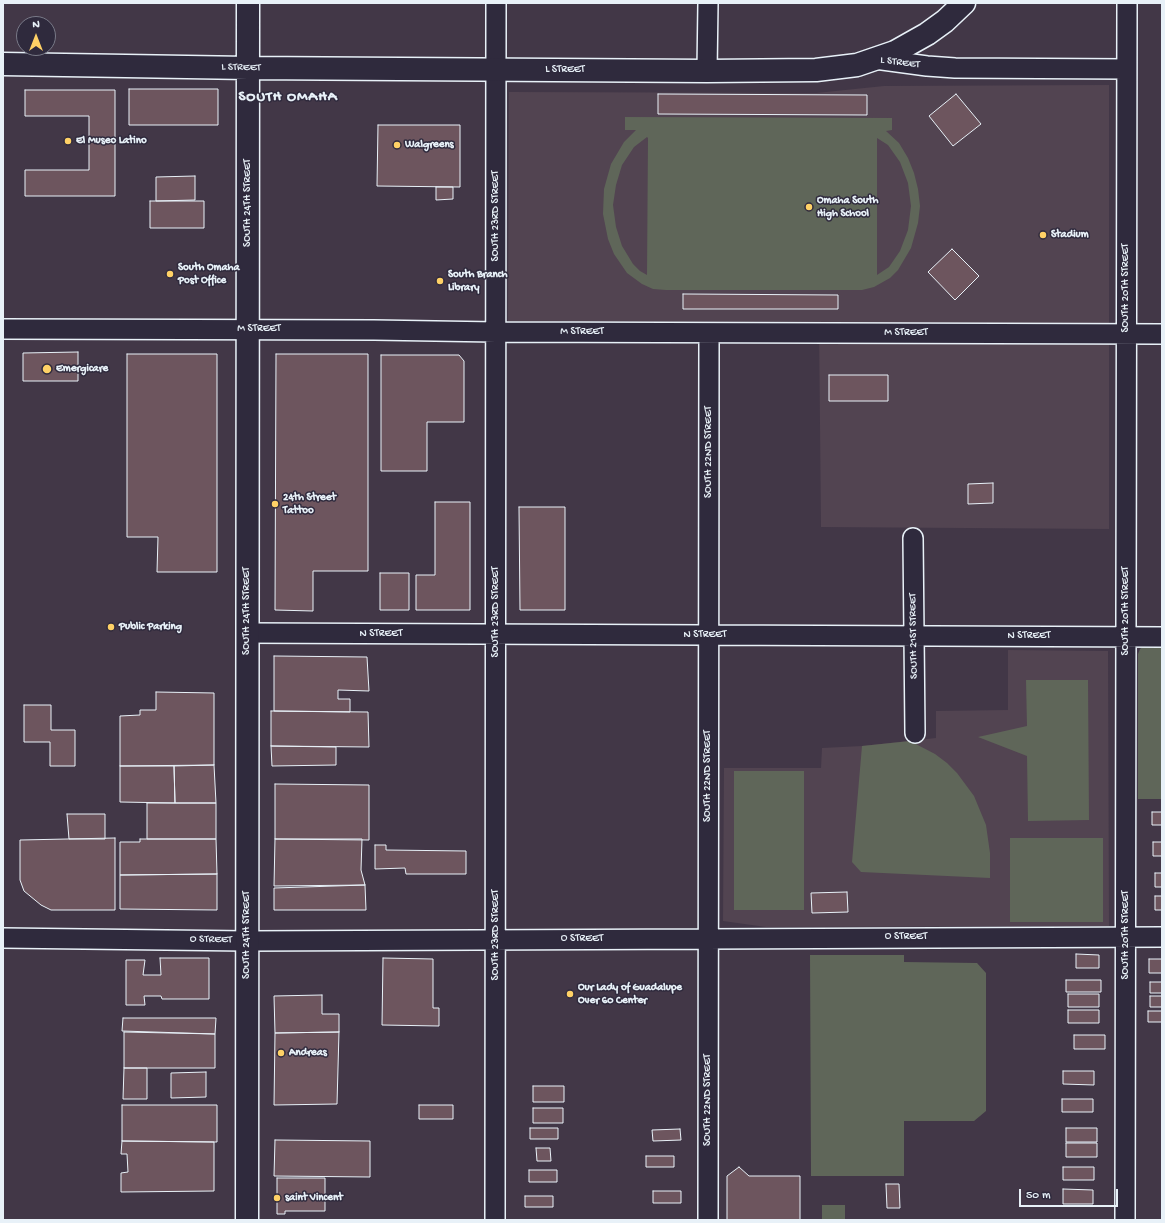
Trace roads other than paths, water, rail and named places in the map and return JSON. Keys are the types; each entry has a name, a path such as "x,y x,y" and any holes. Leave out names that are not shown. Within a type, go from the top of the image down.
{"main road":[{"name":"SOUTH 24TH STREET","path":"247,1220 248,3"},
{"path":"875,59 895,52 927,34 945,21 964,3"},
{"name":"L STREET","path":"3,64 248,68 707,71 816,70 857,65 875,59"}],"street":[{"name":"SOUTH 23RD STREET","path":"495,1220 496,3"},
{"path":"707,71 708,3"},
{"name":"SOUTH 20TH STREET","path":"1126,3 1126,1220"},
{"name":"L STREET","path":"875,59 955,68 1126,69"},
{"name":"M STREET","path":"3,330 248,329 496,332 1162,334"},
{"name":"SOUTH 22ND STREET","path":"708,1220 709,333"},
{"name":"SOUTH 21ST STREET","path":"913,538 915,733"},
{"name":"N STREET","path":"247,633 1162,637"},
{"name":"O STREET","path":"3,938 247,941 1162,937"}],"place":[{"name":"El Museo Latino","path":"68,141"},
{"name":"Walgreens","path":"397,145"},
{"name":"Omaha South High School","path":"809,207"},
{"name":"Stadium","path":"1043,235"},
{"name":"South Omaha Post Office","path":"170,274"},
{"name":"South Branch Library","path":"440,281"},
{"name":"Emergicare","path":"47,369"},
{"name":"24th Street Tattoo","path":"275,504"},
{"name":"Public Parking","path":"111,627"},
{"name":"Our Lady of Guadalupe Over 60 Center","path":"570,994"},
{"name":"Andreas","path":"281,1053"},
{"name":"saint Vincent","path":"277,1198"}],"district":[{"name":"SOUTH OMAHA","path":"288,98"}]}
